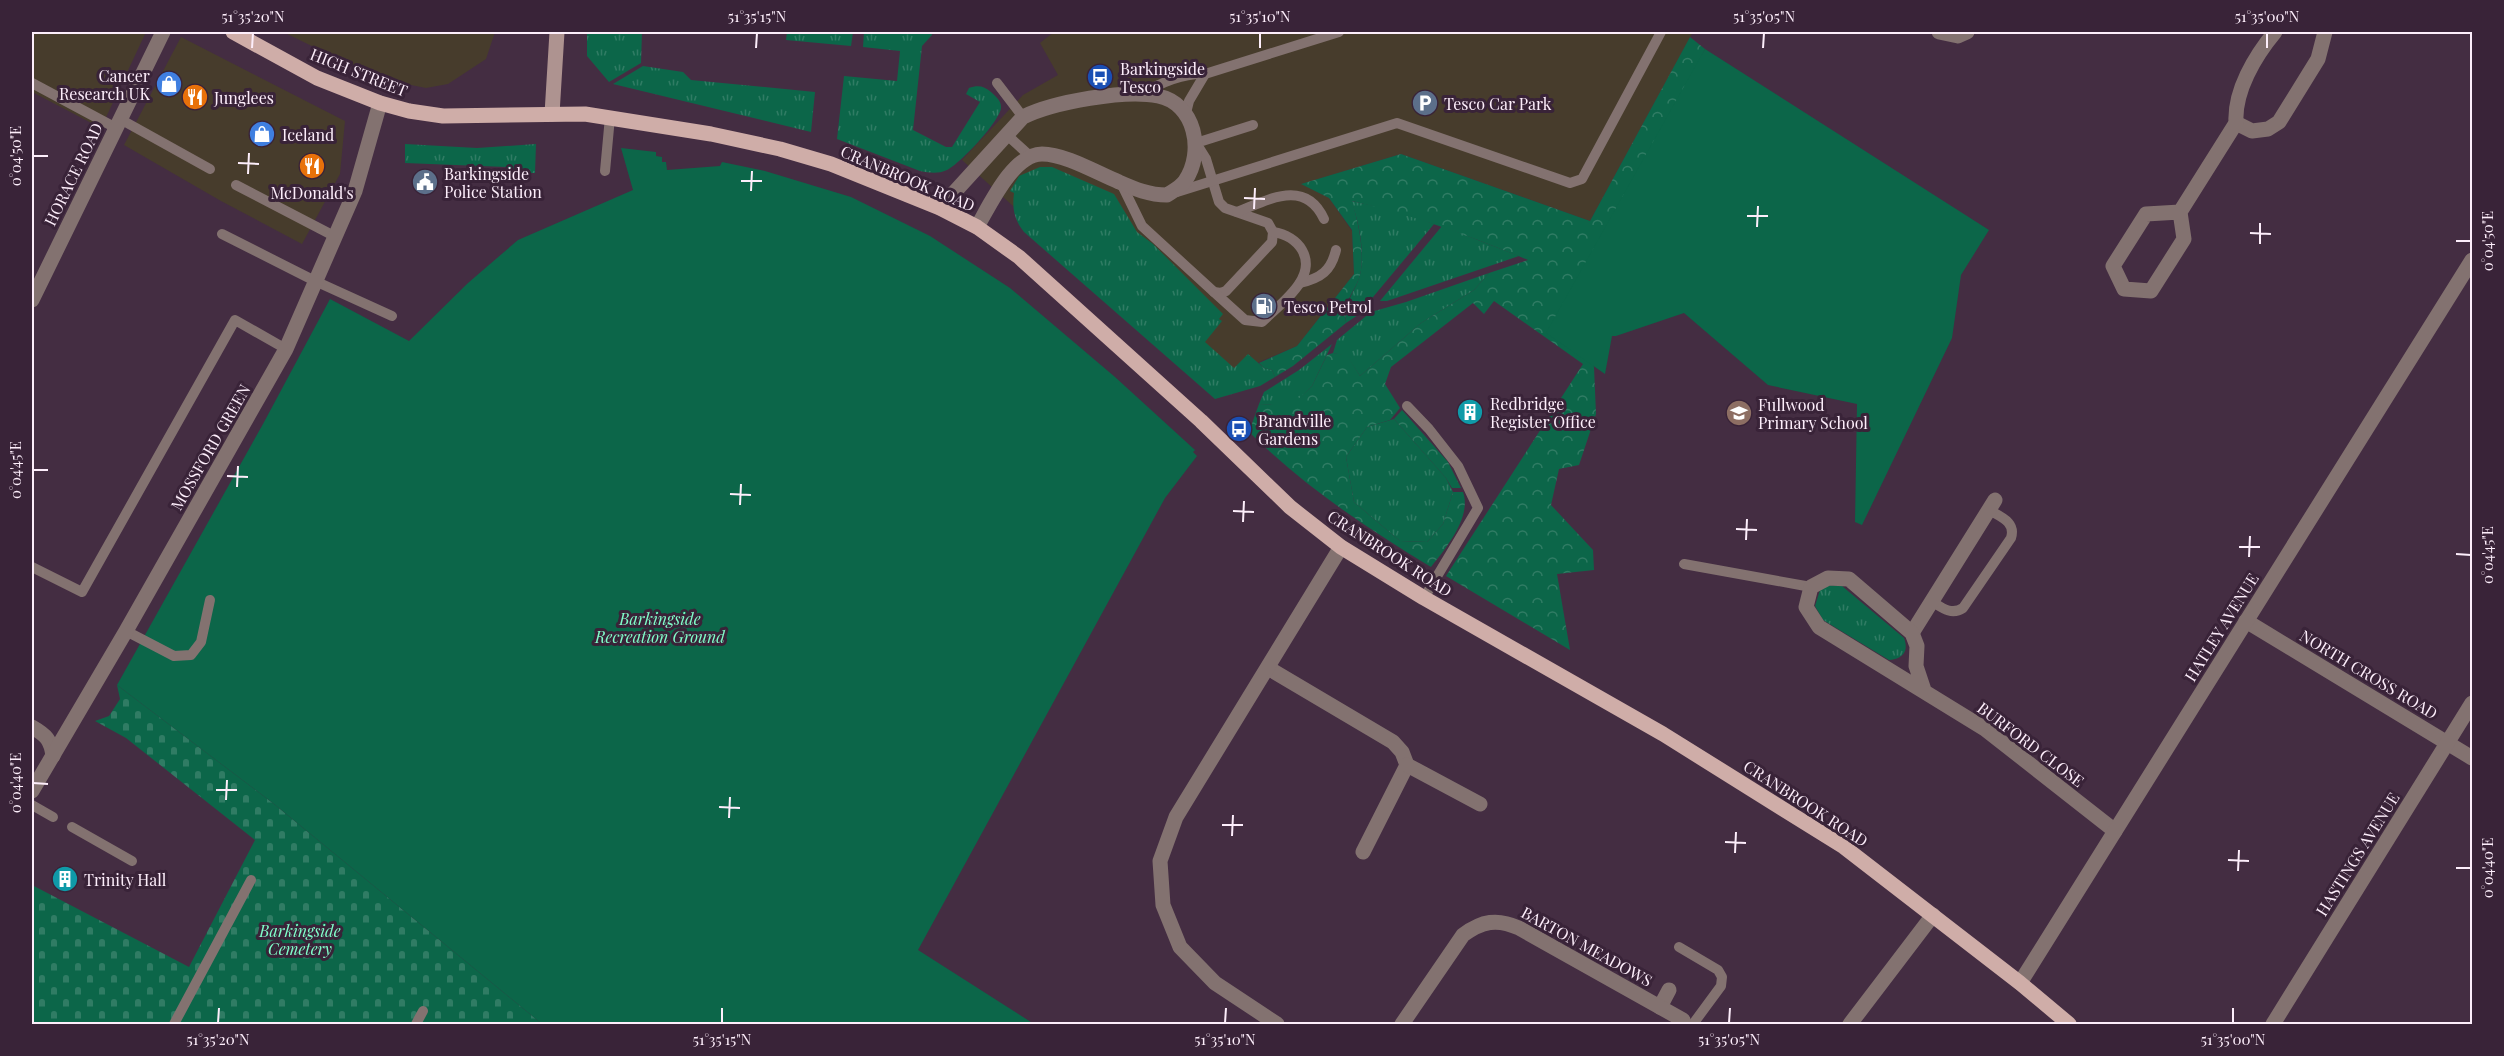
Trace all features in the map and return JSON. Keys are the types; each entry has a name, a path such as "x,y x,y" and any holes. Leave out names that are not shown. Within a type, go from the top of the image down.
{"main road":[{"name":"HIGH STREET","path":"233,32 317,78 380,103 409,111 442,116 552,114"},
{"name":"CRANBROOK ROAD","path":"552,114 610,117 711,134 780,149 851,171 940,208 977,227 1019,257 1201,421 1290,507 1341,547 1424,598 1663,734 1826,835 1933,915 2069,1024"}],"street":[{"name":"HORACE ROAD","path":"32,300 163,32"},
{"path":"552,114 557,32"},
{"path":"1939,32 1958,36 1967,32"},
{"path":"2180,212 2146,214 2113,266 2124,289 2151,291 2184,239 2180,212 2236,123 2235,108 2239,94 2276,32"},
{"path":"2236,123 2252,130 2268,129 2279,122 2318,58 2325,32"},
{"path":"940,208 1023,117 1041,108 1061,103 1142,94 1167,99 1186,113 1196,143 1194,164 1185,182 1167,195 1143,192 1058,156 1041,154 1030,156 1004,180 977,227"},
{"name":"MOSSFORD GREEN","path":"32,791 286,349 355,191 380,103"},
{"name":"HATLEY AVENUE","path":"2020,983 2472,260"},
{"path":"1912,633 1992,505"},
{"path":"1277,1024 1215,983 1180,946 1162,905 1160,861 1176,817 1341,547"},
{"path":"1811,587 1828,578 1849,579 1912,633 1917,646 1916,666 1924,690"},
{"name":"BURFORD CLOSE","path":"1811,587 1806,607 1819,627 1985,729 2115,831"},
{"name":"NORTH CROSS ROAD","path":"2246,621 2472,758"},
{"path":"1268,668 1393,742 1402,752 1407,765 1480,804"},
{"name":"HASTINGS AVENUE","path":"2273,1024 2472,704"},
{"path":"32,727 51,741 53,756"},
{"path":"1363,852 1407,765"},
{"path":"1850,1024 1933,915"},
{"name":"BARTON MEADOWS","path":"1402,1024 1463,935 1476,925 1492,921 1506,922 1519,928 1689,1023"},
{"name":"BARTON MEADOWS","path":"1660,1007 1669,990"}],"lane":[{"path":"1142,94 1157,85 1196,73 1205,74 1339,32"},
{"path":"1167,195 1397,123 1570,183 1577,182 1582,179 1661,32"},
{"path":"1186,113 1189,101 1205,74"},
{"path":"32,83 210,169"},
{"path":"997,83 1023,117"},
{"path":"605,171 610,117"},
{"path":"1214,292 1221,294 1226,291 1272,242 1273,232 1268,223 1225,208 1219,201 1206,159 1196,143 1253,124"},
{"path":"1006,134 1030,156"},
{"path":"1121,183 1142,226 1245,320 1262,322 1300,283 1306,261 1299,243 1286,234 1273,232"},
{"path":"236,185 336,237"},
{"path":"1237,212 1284,195 1296,195 1308,199 1321,211 1324,219"},
{"path":"222,234 315,281 392,316"},
{"path":"1300,283 1325,274 1333,263 1336,250"},
{"path":"32,567 81,592 235,321 286,349"},
{"path":"1407,406 1429,429 1458,466 1478,508 1424,598"},
{"path":"1931,601 1949,612 1963,608 2011,538 2013,531 2011,524 1992,505"},
{"path":"1684,564 1811,587"},
{"path":"126,631 174,656 191,655 197,650 204,635 210,600"},
{"path":"32,805 53,817"},
{"path":"72,827 132,861"},
{"path":"174,1024 251,880"},
{"path":"1679,947 1718,970 1722,976 1721,986 1689,1023"},
{"path":"416,1024 423,1011"}],"shaded area":[{"path":"32,32 146,32 101,128 32,92"},
{"path":"283,32 495,32 486,59 448,84 426,88 396,82 349,64"},
{"path":"1054,32 1693,32 1590,221 1401,154 1302,184 1329,198 1352,231 1354,274 1297,346 1231,374 1032,223 962,160 1023,95 1058,75 1040,43"},
{"path":"181,37 345,121 340,174 302,244 124,145"}],"green space":[{"path":"587,32 642,32 641,63 609,82 587,56"},
{"path":"787,32 853,32 851,46 786,40"},
{"path":"864,32 932,32 922,46 913,130 946,147 952,147 980,102 966,94 969,88 983,87 999,100 1001,107 995,121 961,160 947,170 937,173 920,171 837,139 844,76 897,81 900,51 863,47"},
{"path":"1690,37 1705,49 1633,198 1588,351 1594,367 1596,414 1579,465 1559,469 1551,505 1593,550 1594,570 1557,574 1570,650 1446,576 1583,364 1494,301 1484,314 1473,303 1391,367 1385,384 1400,408 1390,420 1367,427 1346,457 1354,502 1400,541 1427,542 1443,524 1453,492 1463,492 1465,502 1461,522 1450,542 1431,567 1336,505 1292,471 1249,432 1259,404 1292,405 1312,386 1327,355 1333,353 1347,355 1360,376 1421,323 1474,290 1489,273 1528,260 1441,227 1352,201 1360,235 1362,261 1357,284 1346,307 1346,323 1293,366 1275,377 1272,370 1264,368 1259,363 1297,346 1354,274 1352,230 1329,198 1301,184 1401,154 1590,221"},
{"path":"1705,49 1989,230 1961,275 1952,338 1862,525 1855,522 1857,404 1768,385 1684,313 1612,336 1605,374 1546,333"},
{"path":"643,66 683,72 691,80 815,92 811,132 613,84"},
{"path":"405,144 477,148 536,144 535,173 523,173 523,170 506,169 506,167 405,163"},
{"name":"Barkingside Recreation Ground","path":"621,148 656,152 656,156 662,157 662,162 666,162 667,170 720,166 722,162 765,171 851,197 930,236 1010,288 1115,377 1195,450 1193,452 1197,456 1165,498 918,950 1034,1024 542,1024 274,804 117,685 330,299 409,341 468,283 518,240 633,190"},
{"path":"1040,167 1052,167 1114,194 1137,232 1153,244 1223,314 1219,319 1222,321 1205,342 1234,368 1248,354 1264,368 1272,370 1275,377 1260,386 1215,399 1024,232 1016,218 1014,193 1010,191 1019,176"},
{"path":"1351,201 1394,210 1434,224 1358,315 1346,323 1347,308 1362,262 1360,235"},
{"path":"1442,226 1519,256 1387,301 1380,301"},
{"path":"1489,273 1474,290 1421,323 1360,376 1347,356 1333,353 1337,340 1371,312"},
{"path":"1332,344 1312,386 1292,406 1259,404 1264,392 1299,370"},
{"path":"1402,410 1448,462 1461,488 1452,488 1446,478 1394,419"},
{"path":"1394,419 1446,478 1453,492 1443,524 1427,542 1400,541 1354,502 1346,457 1367,427"},
{"path":"1827,585 1842,586 1904,638 1906,647 1904,654 1889,660 1823,620 1815,606 1820,590"},
{"name":"Barkingside Cemetery","path":"117,685 274,804 542,1024 32,1024 32,885 189,967 255,840 126,738 95,721 109,716 120,699"}],"place":[{"name":"Barkingside Tesco","path":"1100,77"},
{"name":"Cancer Research UK","path":"169,84"},
{"name":"Junglees","path":"195,97"},
{"name":"Tesco Car Park","path":"1425,103"},
{"name":"Iceland","path":"262,134"},
{"name":"McDonald's","path":"312,166"},
{"name":"Barkingside Police Station","path":"425,182"},
{"name":"Tesco Petrol","path":"1264,306"},
{"name":"Redbridge Register Office","path":"1470,412"},
{"name":"Fullwood Primary School","path":"1739,413"},
{"name":"Brandville Gardens","path":"1239,429"},
{"name":"Trinity Hall","path":"65,879"}]}
